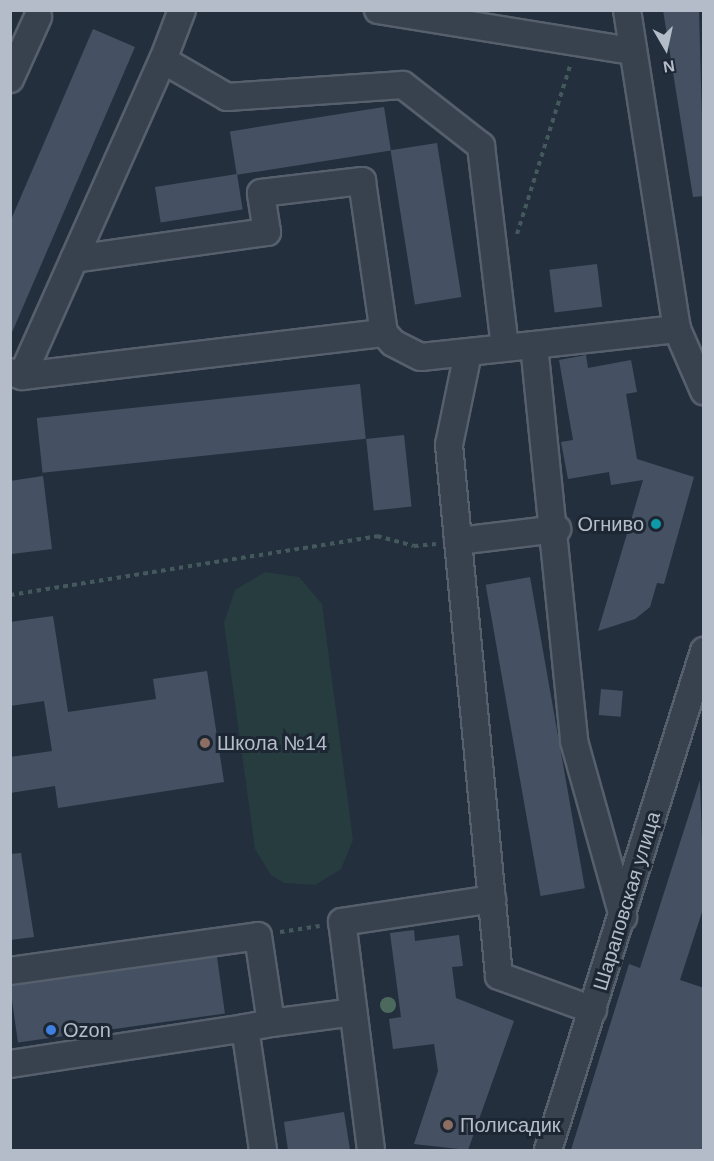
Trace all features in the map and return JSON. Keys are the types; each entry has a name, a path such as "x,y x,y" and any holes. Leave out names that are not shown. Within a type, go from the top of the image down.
{"street":[{"path":"16,374 74,259 163,60 182,10"},
{"path":"378,10 631,51"},
{"path":"627,10 631,51 677,329 704,391"},
{"path":"10,79 38,17"},
{"path":"163,60 227,97 403,85 481,146 505,348"},
{"path":"74,259 267,232 261,193 362,181 384,333 403,352 421,357 677,329"},
{"path":"16,374 384,333"},
{"path":"534,345 557,529 574,741 622,917"},
{"path":"468,353 450,445 499,976 593,1010"},
{"path":"458,541 557,529"},
{"name":"Шараповская улица","path":"548,1150 704,651"},
{"path":"371,1150 342,922 492,899"},
{"path":"10,971 258,936 271,1023"},
{"path":"10,1064 353,1012"},
{"path":"245,1028 263,1150"}],"path":[{"path":"513,247 577,43"},
{"path":"10,595 376,536 414,546 458,541"},
{"path":"258,936 342,922"}],"green space":[{"path":"265,572 299,577 322,604 353,840 341,869 315,885 284,883 271,875 255,849 224,623 235,590"}],"building":[{"path":"663,10 699,10 704,196 693,197"},
{"path":"93,29 135,47 10,337 10,222"},
{"path":"384,107 391,150 237,175 230,131"},
{"path":"437,143 461,297 415,304 391,150"},
{"path":"237,174 243,210 161,223 155,187"},
{"path":"597,264 602,307 555,313 549,270"},
{"path":"586,355 588,368 631,360 637,392 626,394 637,459 694,477 664,584 657,583 650,607 635,619 598,631 643,480 611,485 609,472 568,479 561,442 573,440 559,360"},
{"path":"360,384 366,439 43,473 37,418"},
{"path":"404,435 412,507 374,511 366,439"},
{"path":"43,476 52,549 12,554 10,481"},
{"path":"530,577 585,888 541,896 486,585"},
{"path":"53,616 68,712 156,699 153,679 207,671 224,782 58,808 55,786 10,793 10,757 52,751 44,701 10,706 10,622"},
{"path":"601,689 623,691 621,717 599,715"},
{"path":"700,780 704,906 680,980 704,988 704,1150 571,1150 629,964 640,968"},
{"path":"21,853 34,937 10,940 10,854"},
{"path":"414,930 415,941 459,935 463,966 452,967 456,998 514,1021 468,1150 414,1144 438,1071 434,1044 393,1049 389,1019 401,1017 390,933"},
{"path":"217,957 225,1013 18,1043 10,986"},
{"path":"344,1112 350,1150 288,1150 284,1122"}],"place":[{"name":"Огниво","path":"656,524"},
{"name":"Школа №14","path":"205,743"},
{"name":"Ozon","path":"51,1030"},
{"name":"Полисадик","path":"448,1125"}]}
